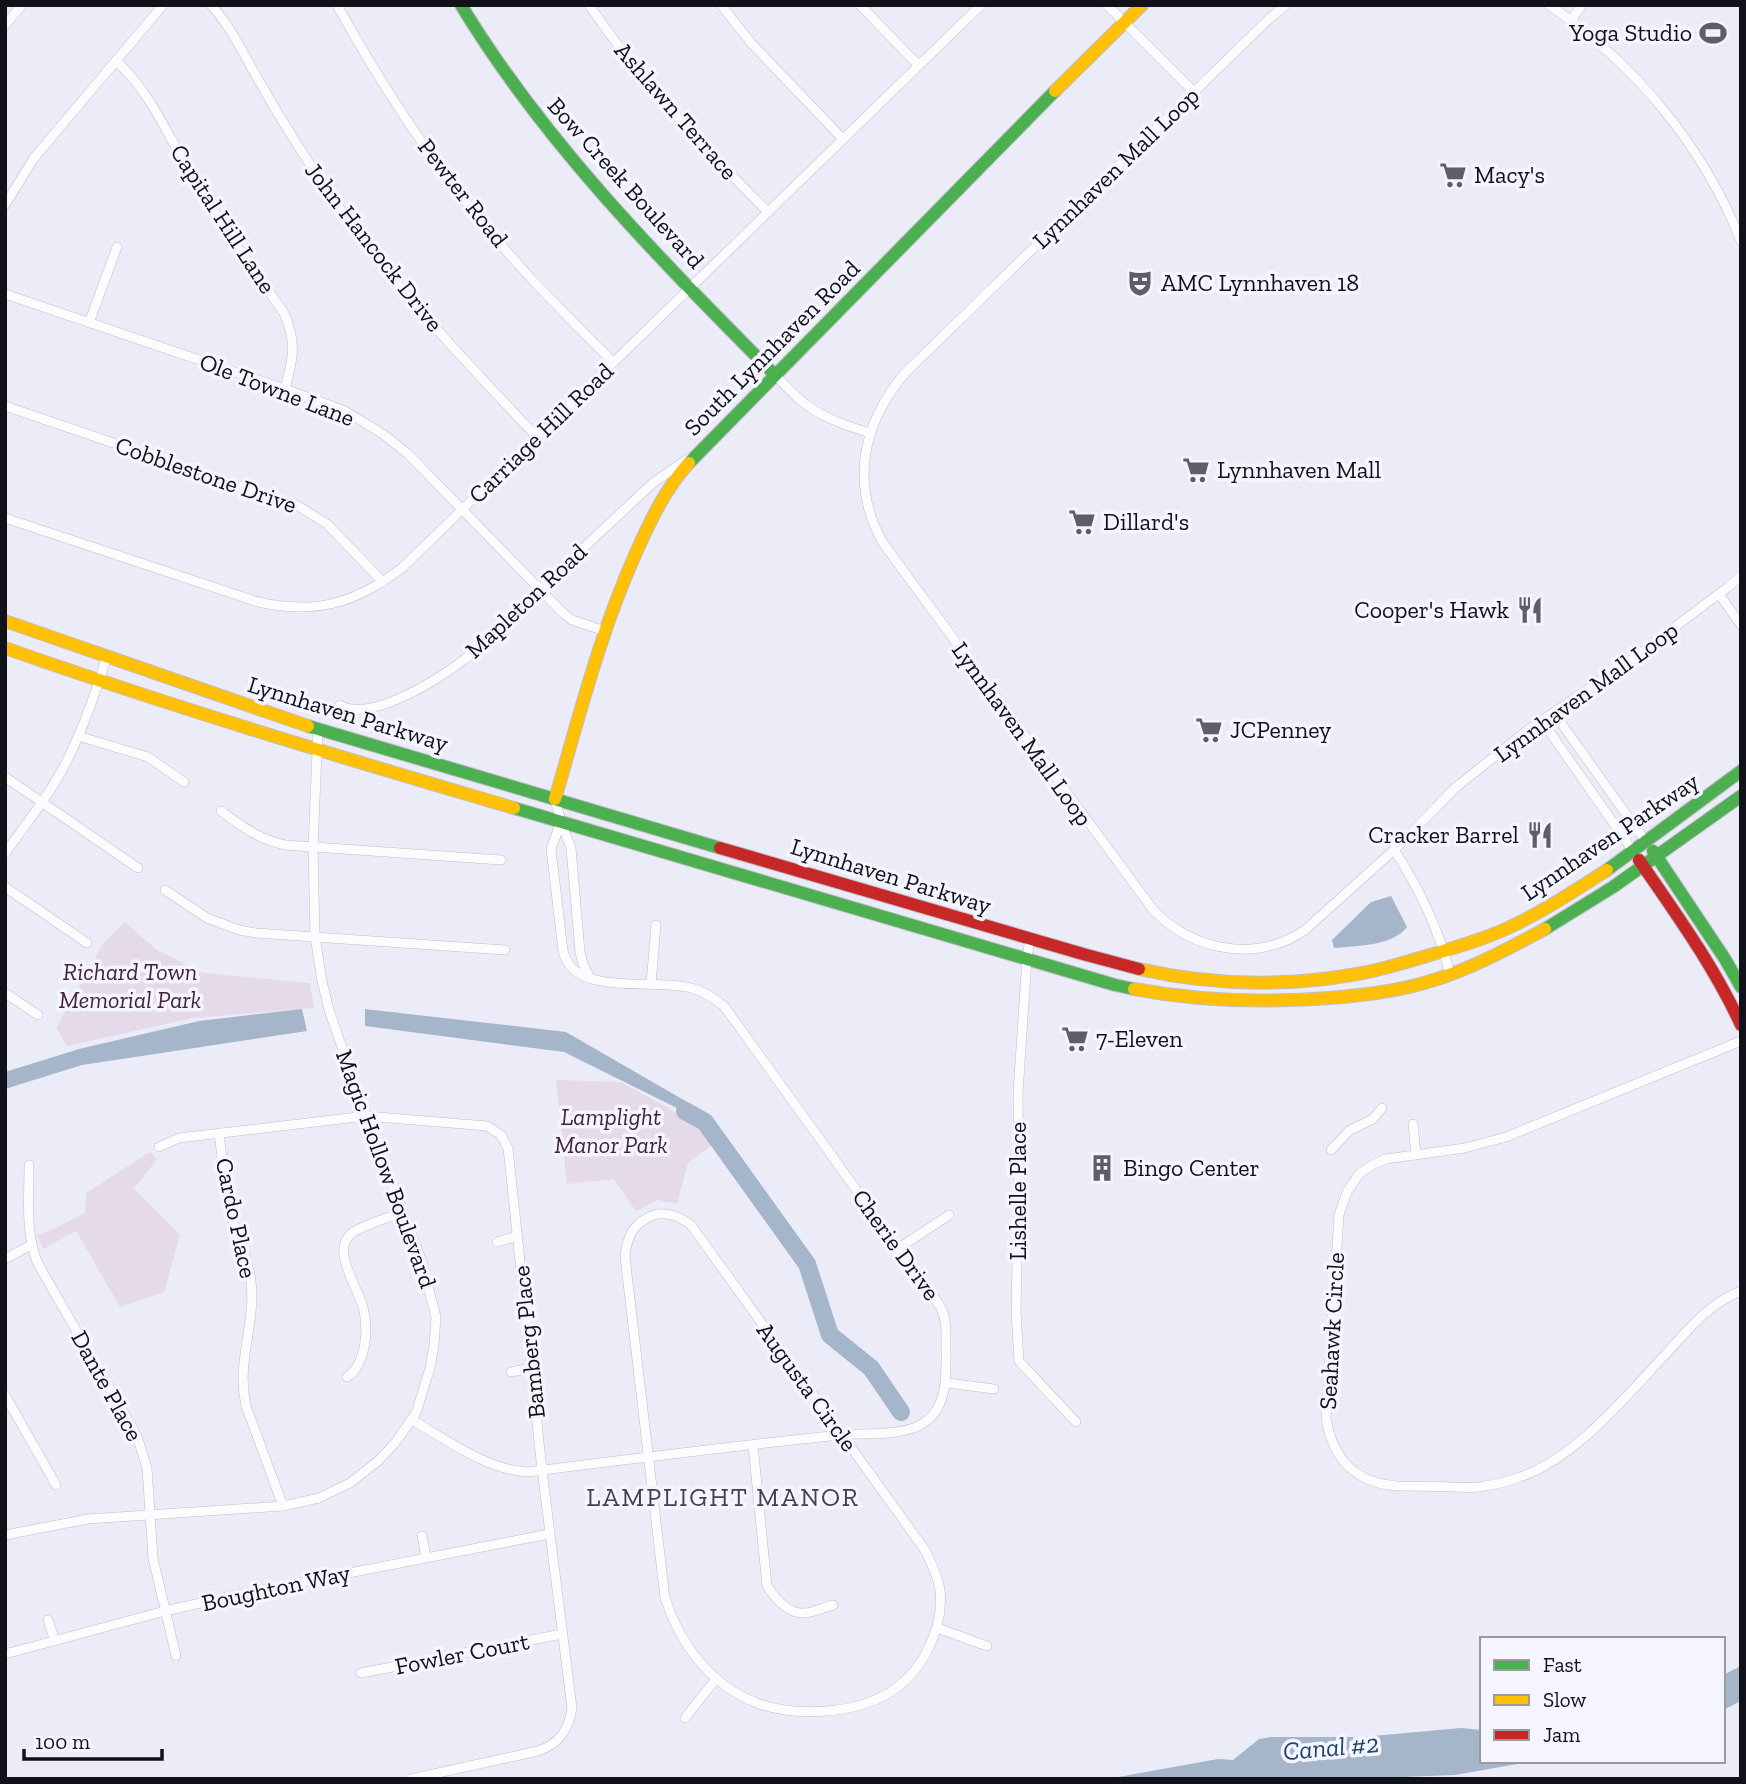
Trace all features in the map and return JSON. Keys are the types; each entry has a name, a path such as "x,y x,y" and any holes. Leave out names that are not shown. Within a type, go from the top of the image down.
{"main road":[{"name":"Bow Creek Boulevard","path":"461,5 505,74 542,124 620,215 775,375"},
{"name":"South Lynnhaven Road","path":"555,799 619,591 651,519 667,492 695,456 1142,5"},
{"name":"Lynnhaven Parkway","path":"5,621 318,730 1030,939 1152,972 1206,979 1286,981 1359,973 1467,944 1520,923 1565,897 1646,842 1741,771"},
{"name":"Lynnhaven Parkway","path":"5,648 99,681 317,750 1115,985 1175,996 1288,1001 1364,995 1395,990 1450,974 1515,945 1573,913 1741,796"},
{"path":"1646,842 1741,987"},
{"path":"1633,851 1709,962 1741,1025"}],"street":[{"path":"5,25 22,5"},
{"path":"5,205 34,158 163,5"},
{"name":"John Hancock Drive","path":"211,5 232,31 304,156 353,227 391,277 537,437"},
{"name":"Pewter Road","path":"337,5 391,97 470,207 556,305 614,362"},
{"name":"Ashlawn Terrace","path":"589,5 648,86 700,144 768,212"},
{"path":"720,5 752,44 843,139"},
{"path":"860,5 919,65"},
{"name":"Carriage Hill Road","path":"5,518 272,606 299,608 326,605 361,595 402,568 981,5"},
{"path":"1107,5 1194,92"},
{"name":"Lynnhaven Mall Loop","path":"1286,5 905,373 887,397 870,433 864,467 865,492 871,518 883,543 1154,911 1172,928 1200,943 1224,948 1252,948 1282,942 1305,930 1394,850 1455,788 1741,576"},
{"path":"1549,5 1612,54 1659,102 1679,128 1713,183 1741,240"},
{"path":"1571,20 1582,5"},
{"name":"Capital Hill Lane","path":"116,61 141,88 234,242 284,313 293,344 285,389"},
{"path":"89,323 117,247"},
{"name":"Ole Towne Lane","path":"5,294 342,410 383,434 408,454 563,613 572,620 605,631"},
{"path":"775,375 813,410 842,424 870,433"},
{"name":"Cobblestone Drive","path":"5,406 298,506 327,524 383,582"},
{"name":"Mapleton Road","path":"340,705 356,710 378,706 425,686 462,661 654,482 695,456"},
{"path":"1719,594 1741,625"},
{"path":"5,853 59,776 78,736 107,656"},
{"path":"1554,713 1646,842"},
{"path":"1542,721 1633,851"},
{"name":"Magic Hollow Boulevard","path":"5,1535 88,1519 283,1506 319,1498 349,1483 396,1443 412,1420 425,1391 434,1345 436,1317 421,1259 366,1116 322,982 315,937 313,846 318,730"},
{"path":"78,736 148,757 184,782"},
{"path":"5,777 138,868"},
{"path":"555,799 571,848 580,952 590,978"},
{"path":"221,811 253,835 285,845 501,860"},
{"path":"561,822 551,849 563,951 574,970 590,978"},
{"path":"1394,850 1422,895 1444,950 1450,974"},
{"path":"5,887 87,943"},
{"path":"165,890 207,918 239,930 505,950"},
{"path":"650,984 656,925"},
{"name":"Lishelle Place","path":"1030,939 1018,1093 1016,1312 1019,1361 1076,1422"},
{"name":"Cherie Drive","path":"412,1420 491,1465 514,1471 909,1430 923,1424 939,1405 947,1383 945,1316 940,1306 724,1006 704,992 689,987 590,978"},
{"path":"5,993 38,1015"},
{"name":"Seahawk Circle","path":"1741,1041 1506,1137 1465,1148 1386,1159 1359,1174 1347,1192 1339,1215 1326,1417 1331,1440 1338,1456 1349,1469 1370,1481 1391,1485 1477,1487 1520,1477 1562,1455 1599,1426 1702,1314 1726,1297 1741,1291"},
{"path":"1331,1150 1350,1130 1373,1119 1382,1108"},
{"name":"Bamberg Place","path":"159,1147 179,1138 366,1116 480,1124 494,1129 509,1148 549,1534 572,1709 568,1727 556,1743 538,1752 411,1779"},
{"path":"1413,1124 1416,1155"},
{"name":"Cardo Place","path":"219,1133 228,1203 251,1280 251,1310 243,1362 243,1391 283,1506"},
{"name":"Dante Place","path":"29,1165 29,1232 38,1264 137,1436 148,1468 153,1558 176,1656"},
{"path":"347,1377 356,1370 361,1359 365,1346 366,1321 363,1305 344,1256 344,1242 353,1232 403,1212"},
{"name":"Augusta Circle","path":"657,1214 674,1215 691,1225 925,1550 940,1591 937,1628 924,1656 913,1671 887,1694 850,1707 816,1712 758,1703 716,1679 689,1649 671,1616 665,1598 648,1456 625,1257 626,1246 633,1229 640,1221 657,1214"},
{"path":"899,1248 949,1214"},
{"path":"497,1242 518,1236"},
{"path":"5,1259 31,1245"},
{"path":"511,1372 532,1368"},
{"path":"947,1383 994,1389"},
{"path":"5,1395 57,1485"},
{"path":"752,1445 767,1586 778,1601 794,1611 804,1613 833,1605"},
{"name":"Boughton Way","path":"5,1654 236,1595 549,1534"},
{"path":"422,1536 426,1557"},
{"path":"48,1620 55,1641"},
{"path":"937,1628 987,1646"},
{"name":"Fowler Court","path":"361,1673 562,1634"},
{"path":"685,1718 716,1679"}],"green space":[{"name":"Richard Town Memorial Park","path":"125,922 157,950 203,973 310,983 314,1008 193,1018 67,1046 56,1028 104,942"},
{"name":"Lamplight Manor Park","path":"556,1080 621,1082 697,1124 716,1142 688,1163 677,1204 657,1200 636,1211 614,1179 567,1184"},
{"path":"150,1152 157,1159 134,1189 180,1235 164,1292 120,1307 76,1231 43,1249 37,1235 85,1213 86,1193"}],"water":[{"path":"1391,896 1407,927 1401,933 1374,944 1334,948 1332,940 1371,902"},
{"path":"302,1009 307,1031 82,1065 5,1089 5,1072 79,1049 199,1021"},
{"path":"365,1009 566,1032 708,1114 705,1122 564,1052 365,1026"},
{"path":"1741,1666 1741,1701 1725,1709 1725,1674"},
{"name":"Canal #2","path":"1461,1728 1480,1730 1480,1763 1523,1763 1455,1775 1350,1779 1107,1779 1218,1759 1233,1760 1259,1739 1271,1737 1361,1737"}],"waterway":[{"path":"685,1111 705,1122 807,1264 830,1335 871,1368 901,1412"}],"traffic: fast":[{"path":"461,5 494,56 567,153 689,288 775,375"},
{"path":"689,463 1055,91"},
{"path":"308,726 720,848"},
{"path":"1607,870 1741,771"},
{"path":"1545,929 1613,887 1741,796"},
{"path":"514,808 1134,989"},
{"path":"1653,851 1741,987"}],"traffic: slow":[{"path":"1055,91 1142,5"},
{"path":"555,799 591,676 622,585 658,507 689,463"},
{"path":"5,621 308,726"},
{"path":"5,648 258,731 514,808"},
{"path":"1139,969 1193,978 1248,982 1303,981 1366,972 1450,949 1500,931 1523,921 1607,870"},
{"path":"1134,989 1182,996 1256,1001 1330,998 1382,992 1421,984 1463,970 1545,929"}],"traffic: jam":[{"path":"720,848 1139,969"},
{"path":"1639,860 1707,961 1741,1025"}],"place":[{"name":"Yoga Studio","path":"1713,33"},
{"name":"Macy's","path":"1453,175"},
{"name":"AMC Lynnhaven 18","path":"1140,283"},
{"name":"Lynnhaven Mall","path":"1196,470"},
{"name":"Dillard's","path":"1082,522"},
{"name":"Cooper's Hawk","path":"1530,610"},
{"name":"JCPenney","path":"1209,730"},
{"name":"Cracker Barrel","path":"1540,835"},
{"name":"7-Eleven","path":"1075,1039"},
{"name":"Bingo Center","path":"1102,1168"}],"district":[{"name":"LAMPLIGHT MANOR","path":"723,1497"}]}
